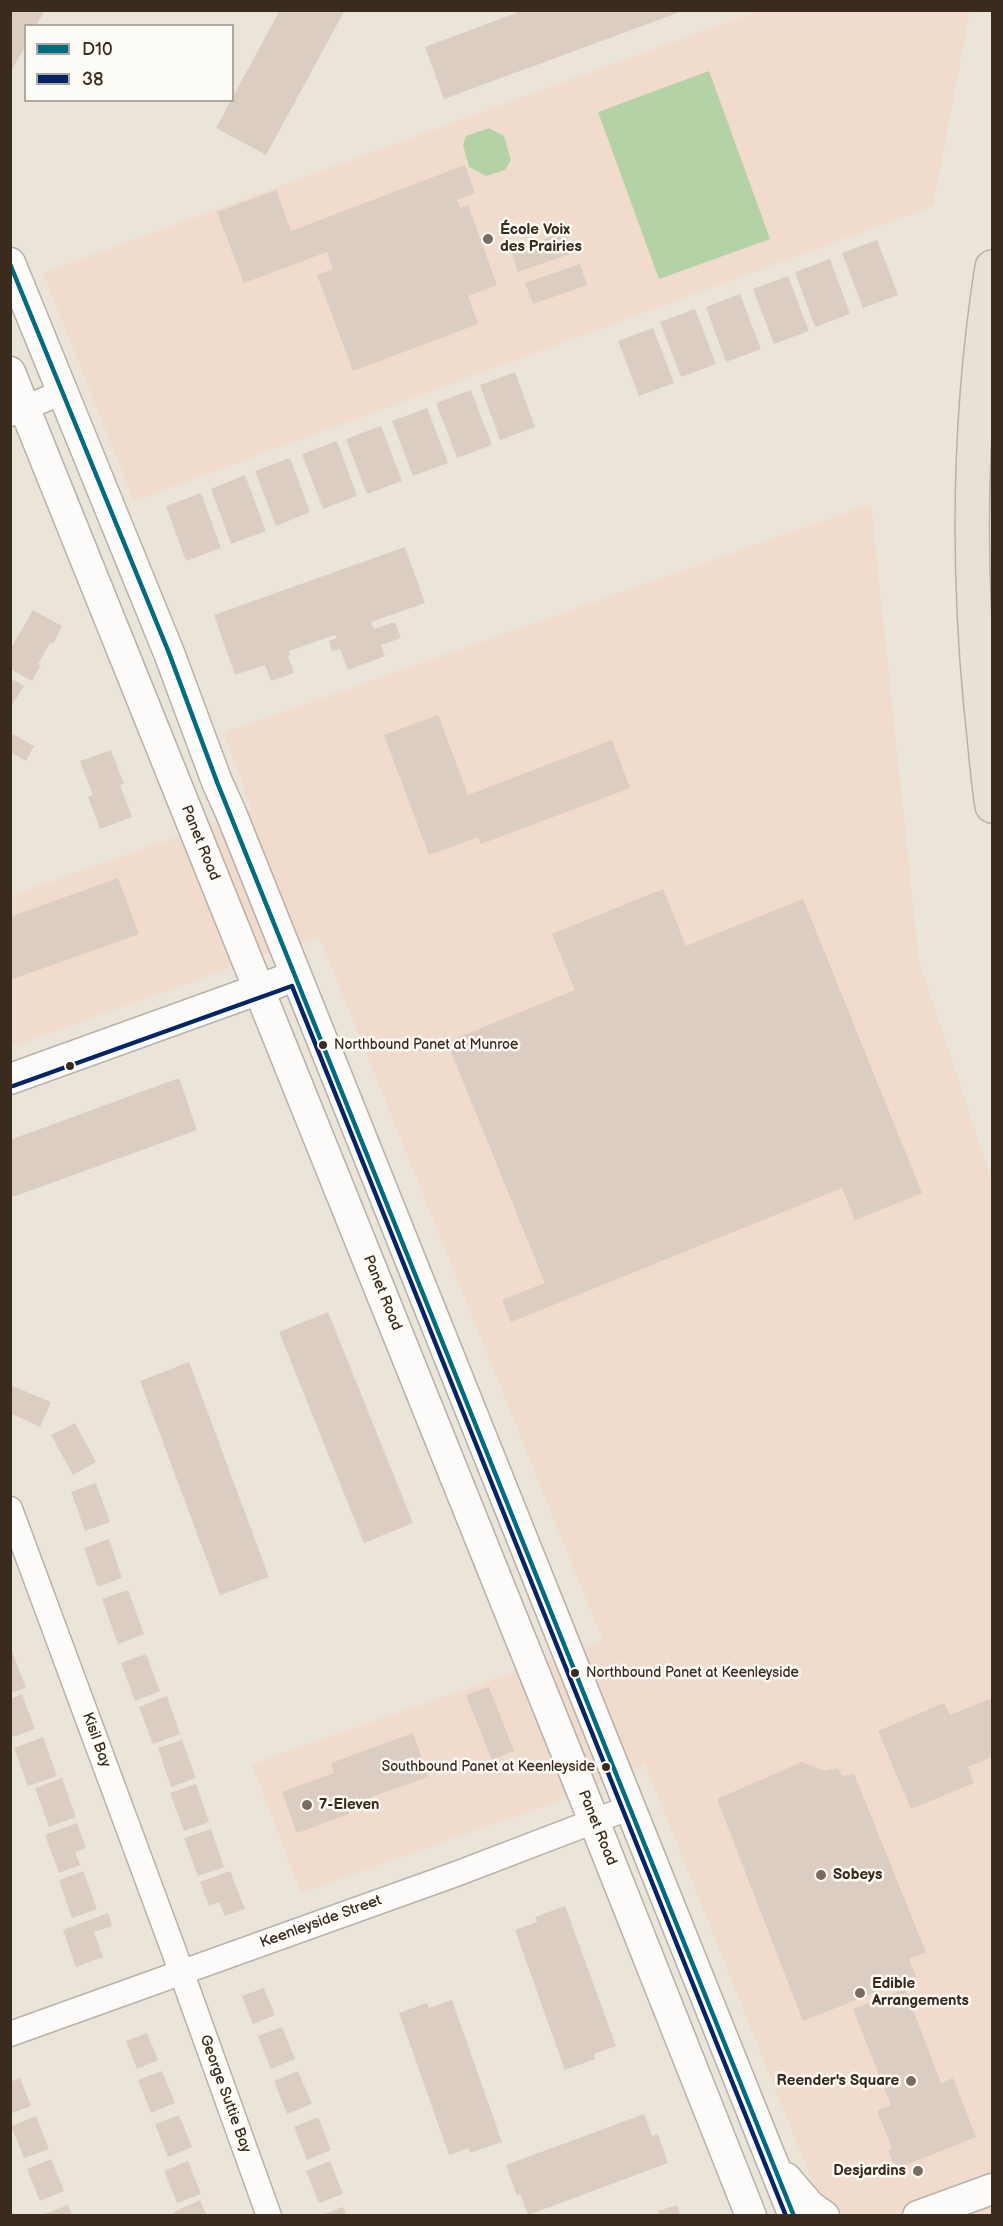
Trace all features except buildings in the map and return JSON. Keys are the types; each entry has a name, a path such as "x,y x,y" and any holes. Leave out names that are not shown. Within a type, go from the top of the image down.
{"main road":[{"path":"993,267 982,341 972,456 972,572 976,651 993,806"}],"street":[{"path":"10,263 169,653 217,782 794,2216"},
{"name":"Panet Road","path":"10,372 18,411 260,990 751,2216"},
{"path":"18,411 63,392"},
{"path":"10,1079 296,976"},
{"name":"Kisil Bay","path":"10,1509 182,1972"},
{"name":"Keenleyside Street","path":"10,2034 456,1874 631,1807"},
{"name":"George Suttie Bay","path":"182,1972 269,2216"},
{"path":"771,2158 804,2198 824,2216"},
{"path":"965,2199 993,2183"},
{"path":"918,2216 993,2189"}],"shaded area":[{"name":"École Voix des Prairies","path":"758,11 970,11 933,206 134,501 43,273"},
{"path":"871,504 919,961 992,1182 992,2215 826,2215 645,1764 555,1802 301,1893 252,1764 603,1641 319,936 11,1047 11,896 252,810 224,733"}],"green space":[{"path":"709,71 770,239 659,279 598,112"},
{"path":"489,128 504,136 511,160 505,170 486,176 469,167 463,145 466,136"}],"transit line":[{"name":"D10","path":"10,264 169,653 217,782 794,2216"},
{"name":"38","path":"13,1086 292,986 786,2216"}],"place":[{"name":"École Voix des Prairies","path":"488,239"},
{"name":"Northbound Panet at Munroe","path":"323,1045"},
{"name":"Northbound Panet at Keenleyside","path":"575,1673"},
{"name":"Southbound Panet at Keenleyside","path":"606,1767"},
{"name":"7-Eleven","path":"307,1805"},
{"name":"Sobeys","path":"821,1875"},
{"name":"Edible Arrangements","path":"860,1993"},
{"name":"Reender's Square","path":"911,2081"},
{"name":"Desjardins","path":"918,2171"}]}
